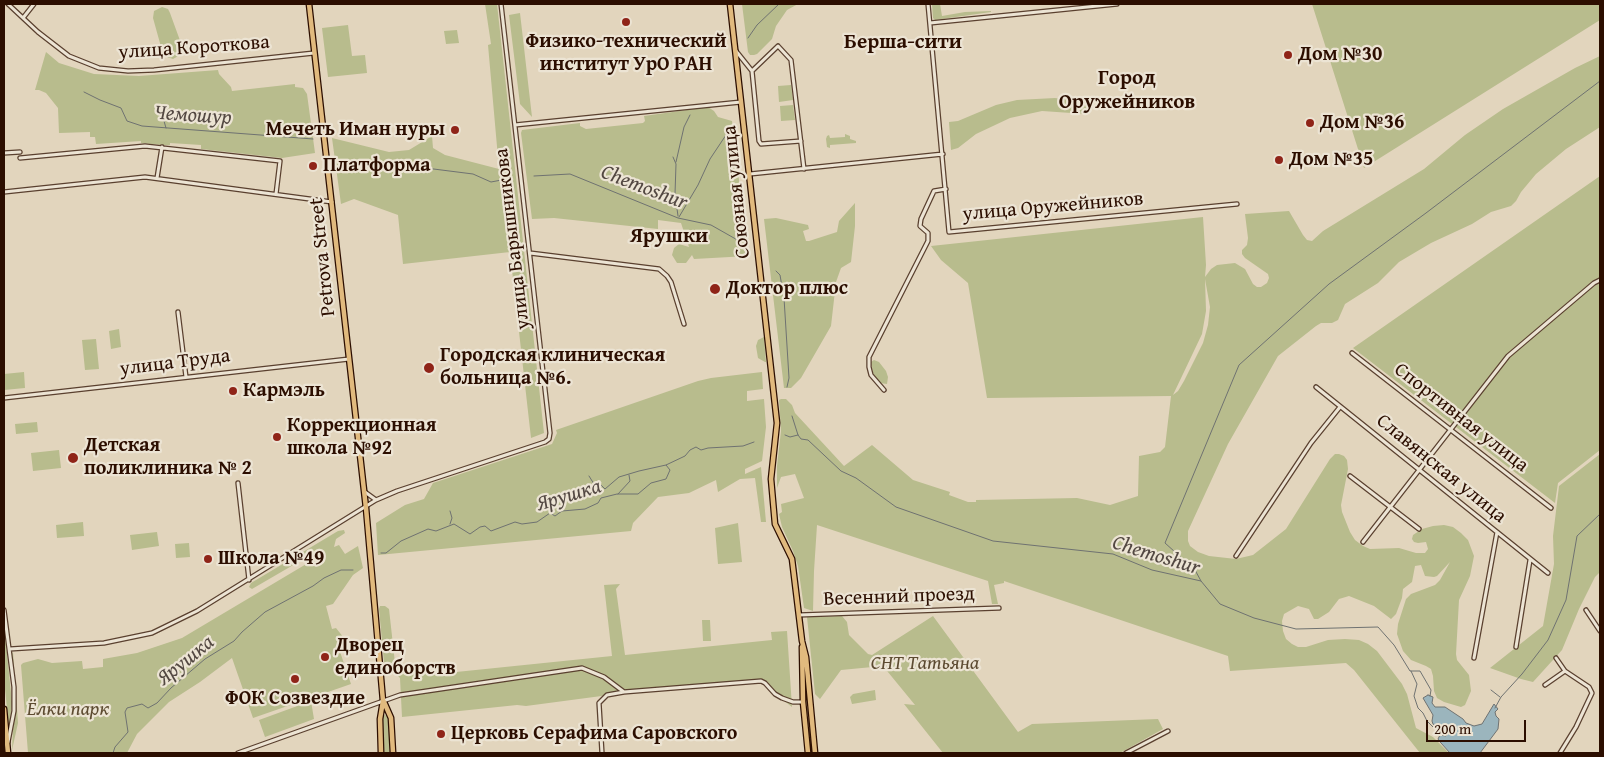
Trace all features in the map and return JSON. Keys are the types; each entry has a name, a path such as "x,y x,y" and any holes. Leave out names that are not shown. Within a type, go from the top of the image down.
{"main road":[{"name":"Petrova Street","path":"309,4 366,508 383,701"},
{"name":"Союзная улица","path":"730,4 777,423 771,479 775,524 792,559 815,753"},
{"name":"Союзная улица","path":"804,657 803,702 808,753"},
{"path":"381,753 380,719 383,701"},
{"path":"383,701 390,718 393,753"},
{"path":"4,709 8,753"}],"street":[{"name":"улица Короткова","path":"8,4 38,32 69,56 99,68 128,71 154,70 314,52"},
{"path":"23,18 34,4"},
{"name":"улица Барышникова","path":"376,500 397,491 545,442 549,438 550,433 501,4"},
{"name":"улица Оружейников","path":"928,4 949,232 1237,204"},
{"path":"930,23 1117,4"},
{"path":"752,71 778,46 791,60 804,169"},
{"path":"735,50 752,71 759,141 761,144 800,141"},
{"name":"улица Барышникова","path":"515,125 742,102"},
{"path":"20,158 145,146 280,161 276,194"},
{"path":"157,178 162,147"},
{"path":"4,153 20,152"},
{"path":"750,174 943,154"},
{"path":"4,192 133,177 157,178 332,202"},
{"path":"884,390 871,375 869,357 928,241 928,232 920,226 921,219 934,191 946,189"},
{"path":"530,253 659,269 671,282 684,324"},
{"path":"1363,542 1508,356 1594,283 1600,280"},
{"path":"178,312 186,377"},
{"name":"Спортивная улица","path":"1352,353 1551,508"},
{"name":"улица Труда","path":"4,398 349,359"},
{"name":"Славянская улица","path":"1316,387 1548,574"},
{"path":"1236,556 1311,443 1340,408"},
{"path":"1350,476 1419,530"},
{"path":"238,483 249,580"},
{"path":"10,649 104,643 152,633 197,611 366,508 376,500 364,491"},
{"path":"1474,658 1497,532"},
{"path":"1516,646 1530,559"},
{"name":"Весенний проезд","path":"799,615 999,608"},
{"path":"4,610 10,649 14,711 8,746"},
{"path":"1586,610 1600,630"},
{"path":"1556,658 1565,671 1589,687 1592,693 1576,727 1560,753"},
{"path":"238,753 400,695 582,668 602,676 624,692"},
{"path":"1545,685 1565,671"},
{"path":"602,753 598,704 607,694 760,681 766,684 774,694 785,700 803,702"},
{"path":"1126,753 1168,731"}],"green space":[{"path":"485,4 497,4 544,433 531,438 510,252 403,264 398,215 354,199 341,204 332,138 389,152 409,150 432,136 433,148 445,155 499,169 488,45 491,44"},
{"path":"742,4 798,4 787,10 776,26 772,39 757,54 750,55 748,52"},
{"path":"932,4 940,4 942,16 965,12 991,12 935,20 933,18"},
{"path":"1312,4 1600,4 1600,20 1364,168"},
{"path":"162,7 168,9 182,46 180,55 173,59 163,54 153,18 154,11"},
{"path":"520,13 532,117 520,104 509,15"},
{"path":"348,25 352,56 365,55 367,73 328,77 322,28"},
{"path":"457,30 459,43 446,44 444,31"},
{"path":"46,52 59,63 94,74 139,76 218,70 232,91 295,84 295,87 303,88 307,94 315,153 282,158 201,149 201,145 170,143 170,145 163,145 141,143 141,141 96,144 95,137 90,137 90,132 59,133 58,108 46,93 35,90"},
{"path":"1600,56 1600,127 1566,149 1536,174 1511,206 1491,212 1399,262 1378,283 1345,304 1338,320 1332,323 1321,323 1316,326 1278,356 1228,444 1188,531 1190,546 1198,552 1209,556 1236,559 1253,555 1286,529 1330,459 1335,454 1339,454 1347,460 1348,469 1341,505 1342,512 1350,532 1355,540 1363,546 1370,549 1399,548 1416,553 1425,553 1428,549 1426,542 1418,543 1412,539 1413,535 1422,529 1444,525 1453,527 1461,533 1468,540 1474,556 1470,576 1459,600 1456,654 1457,660 1469,675 1471,691 1465,705 1461,707 1437,698 1434,691 1431,669 1411,660 1403,651 1397,634 1398,624 1406,599 1411,594 1435,585 1450,562 1434,577 1425,576 1421,565 1415,566 1412,582 1403,589 1396,614 1391,619 1374,606 1349,596 1339,599 1329,612 1318,619 1314,619 1309,609 1298,606 1284,614 1282,621 1286,639 1298,647 1306,647 1328,640 1345,639 1359,640 1377,651 1402,684 1407,694 1416,728 1433,737 1449,753 1420,753 1354,670 1346,663 1230,671 1228,656 1004,581 1004,583 994,585 998,604 992,604 988,581 817,525 813,611 804,608 798,566 782,527 779,514 782,512 781,504 804,498 795,474 781,477 777,488 777,466 781,431 779,400 781,399 786,399 792,405 795,413 844,466 872,445 913,480 950,492 949,495 968,502 976,502 976,500 1077,498 1110,505 1138,496 1139,456 1160,452 1165,447 1171,396 987,398 968,283 941,260 931,246 1203,217 1205,277 1217,265 1235,263 1245,269 1253,284 1261,287 1267,283 1268,274 1242,254 1242,250 1247,245 1248,238 1245,214 1289,211 1303,235 1307,240 1312,241 1323,231 1424,169 1465,135 1503,109","holes":["1205,279 1210,307 1203,343 1184,381 1173,395 1202,334 1206,311"]},
{"path":"791,85 793,100 779,102 778,86"},
{"path":"1055,98 1087,102 1090,104 1090,111 1086,114 1042,111 1010,118 976,134 958,148 951,150 949,122 958,121 996,105 1017,100"},
{"path":"793,105 795,120 781,121 780,106"},
{"path":"708,107 718,117 732,121 748,256 694,259 692,255 686,263 677,263 672,255 674,248 679,244 689,247 681,223 658,220 658,229 554,218 532,219 522,130 580,123 580,126 586,129 643,123 645,121 644,116"},
{"path":"845,134 850,136 850,139 856,141 856,143 830,145 830,148 827,147 827,136 829,135 830,138 845,137"},
{"path":"1600,176 1600,450 1558,483 1555,503 1353,348"},
{"path":"855,203 855,226 851,262 841,268 836,282 831,326 801,378 791,388 784,388 764,219 776,218 808,225 809,229 803,231 806,241 809,241 837,232 839,221"},
{"path":"119,329 121,347 111,349 109,331"},
{"path":"764,337 766,362 758,358 756,346 758,340"},
{"path":"96,339 99,369 85,370 82,340"},
{"path":"874,360 879,362 886,371 888,377 887,384 880,383 874,377 871,362"},
{"path":"24,372 25,388 4,390 4,374"},
{"path":"762,372 763,389 747,391 747,401 764,399 766,427 762,461 745,469 745,474 761,467 766,522 761,522 755,478 740,479 718,492 716,480 689,493 658,497 633,523 631,531 378,555 376,523 405,505 424,499 433,483 552,444 557,433 556,430 698,381"},
{"path":"37,422 38,432 16,434 15,424"},
{"path":"59,450 61,468 33,471 31,453"},
{"path":"1600,454 1600,572 1595,577 1579,609 1562,650 1533,682 1490,668 1543,626 1554,564 1553,536 1559,486"},
{"path":"83,522 84,536 57,538 56,525"},
{"path":"738,523 742,562 718,564 715,528"},
{"name":"Ёлки парк","path":"344,530 345,533 336,539 334,547 339,545 345,554 358,546 363,568 353,575 333,604 326,606 332,629 336,628 344,638 347,649 340,651 336,640 351,684 253,718 232,658 169,702 137,734 127,753 28,753 21,665 23,663 38,659 52,663 82,661 83,669 103,667 103,659 137,653 182,638 313,560 307,557 252,589 249,587 251,583 338,531"},
{"path":"157,532 159,546 132,550 130,535"},
{"path":"189,543 190,557 176,558 175,544"},
{"path":"620,584 616,589 625,655 772,640 771,632 787,631 792,707 761,683 609,695 526,706 517,705 402,717 400,678 384,662 380,606 385,606 389,609 395,663 405,673 427,672 427,675 612,656 604,585"},
{"name":"СНТ Татьяна","path":"842,616 847,622 849,635 868,654 872,655 933,616 1018,732 1032,724 1158,719 1163,729 1120,753 943,753 904,704 915,705 883,666 841,670 820,699 815,694 807,617"},
{"path":"702,620 710,620 711,641 703,641"},
{"path":"4,624 12,703 9,729 4,679"},
{"path":"13,652 18,723 12,750 16,712"},
{"path":"875,690 876,700 852,704 850,697 853,694"},
{"path":"311,701 314,719 265,737 259,720"},
{"path":"382,716 388,716 390,753 384,753"}],"water":[{"path":"1428,695 1433,697 1432,703 1435,707 1445,707 1466,723 1474,726 1482,724 1494,704 1498,709 1495,712 1499,719 1498,729 1480,753 1450,753 1441,743 1438,739 1440,735 1446,736 1447,734 1433,724 1433,715 1423,698"}],"waterway":[{"path":"748,38 757,25 779,4"},
{"path":"1201,581 1195,570 1165,543 1239,365 1329,284 1600,81"},
{"name":"Чемошур","path":"84,92 121,108 127,121 142,126 313,139"},
{"path":"676,162 684,127 690,115"},
{"name":"Чемошур","path":"164,121 166,128"},
{"path":"679,217 698,185 710,159 726,135"},
{"path":"673,157 676,164 675,194 678,216"},
{"name":"Чемошур","path":"402,165 473,174 491,182 512,178"},
{"name":"Chemoshur","path":"534,176 570,174 678,218 711,225 741,242"},
{"name":"Chemoshur","path":"776,271 780,275 784,298 789,378 787,387"},
{"name":"Chemoshur","path":"792,416 801,439 808,440 841,471 856,478 896,507 993,541 1113,554 1152,570 1201,581 1220,604 1254,618 1296,629 1378,627 1394,645 1410,671 1420,671 1431,690 1430,696"},
{"name":"Ярушка","path":"785,435 790,437 798,435"},
{"name":"Ярушка","path":"381,553 386,553 401,541 428,529 436,531 454,524 470,534 485,526 491,531 515,522 522,524 537,522 550,513 555,516 562,511 585,509 598,503 601,498 617,494 638,494 651,483 666,479 670,470 666,465 685,456 696,447 701,450 743,446 754,442"},
{"path":"589,476 594,484 599,483 605,489 619,477 666,465"},
{"path":"618,494 630,481 629,475"},
{"path":"450,511 452,518 450,524"},
{"path":"1495,708 1501,697 1522,674 1548,640 1566,600 1577,536 1600,514"},
{"name":"Ярушка","path":"113,753 115,747 128,732 125,712 127,708 142,704 148,708 157,703 171,688 205,659 234,641 265,612 324,578 341,570 353,570"},
{"path":"1411,671 1417,684 1414,696 1418,708 1434,728 1446,733"},
{"path":"1491,690 1500,697"}],"place":[{"name":"Физико-технический институт УрО РАН","path":"626,22"},
{"name":"Дом №30","path":"1288,55"},
{"name":"Дом №36","path":"1310,123"},
{"name":"Мечеть Иман нуры","path":"455,130"},
{"name":"Дом №35","path":"1279,160"},
{"name":"Платформа","path":"313,166"},
{"name":"Доктор плюс","path":"715,289"},
{"name":"Городская клиническая больница №6.","path":"429,368"},
{"name":"Кармэль","path":"233,391"},
{"name":"Коррекционная школа №92","path":"277,437"},
{"name":"Детская поликлиника № 2","path":"73,458"},
{"name":"Школа №49","path":"208,559"},
{"name":"Дворец единоборств","path":"325,657"},
{"name":"ФОК Созвездие","path":"295,679"},
{"name":"Церковь Серафима Саровского","path":"441,734"}],"district":[{"name":"Берша-сити","path":"903,43"},
{"name":"Город Оружейников","path":"1127,91"},
{"name":"Ярушки","path":"669,237"}]}
